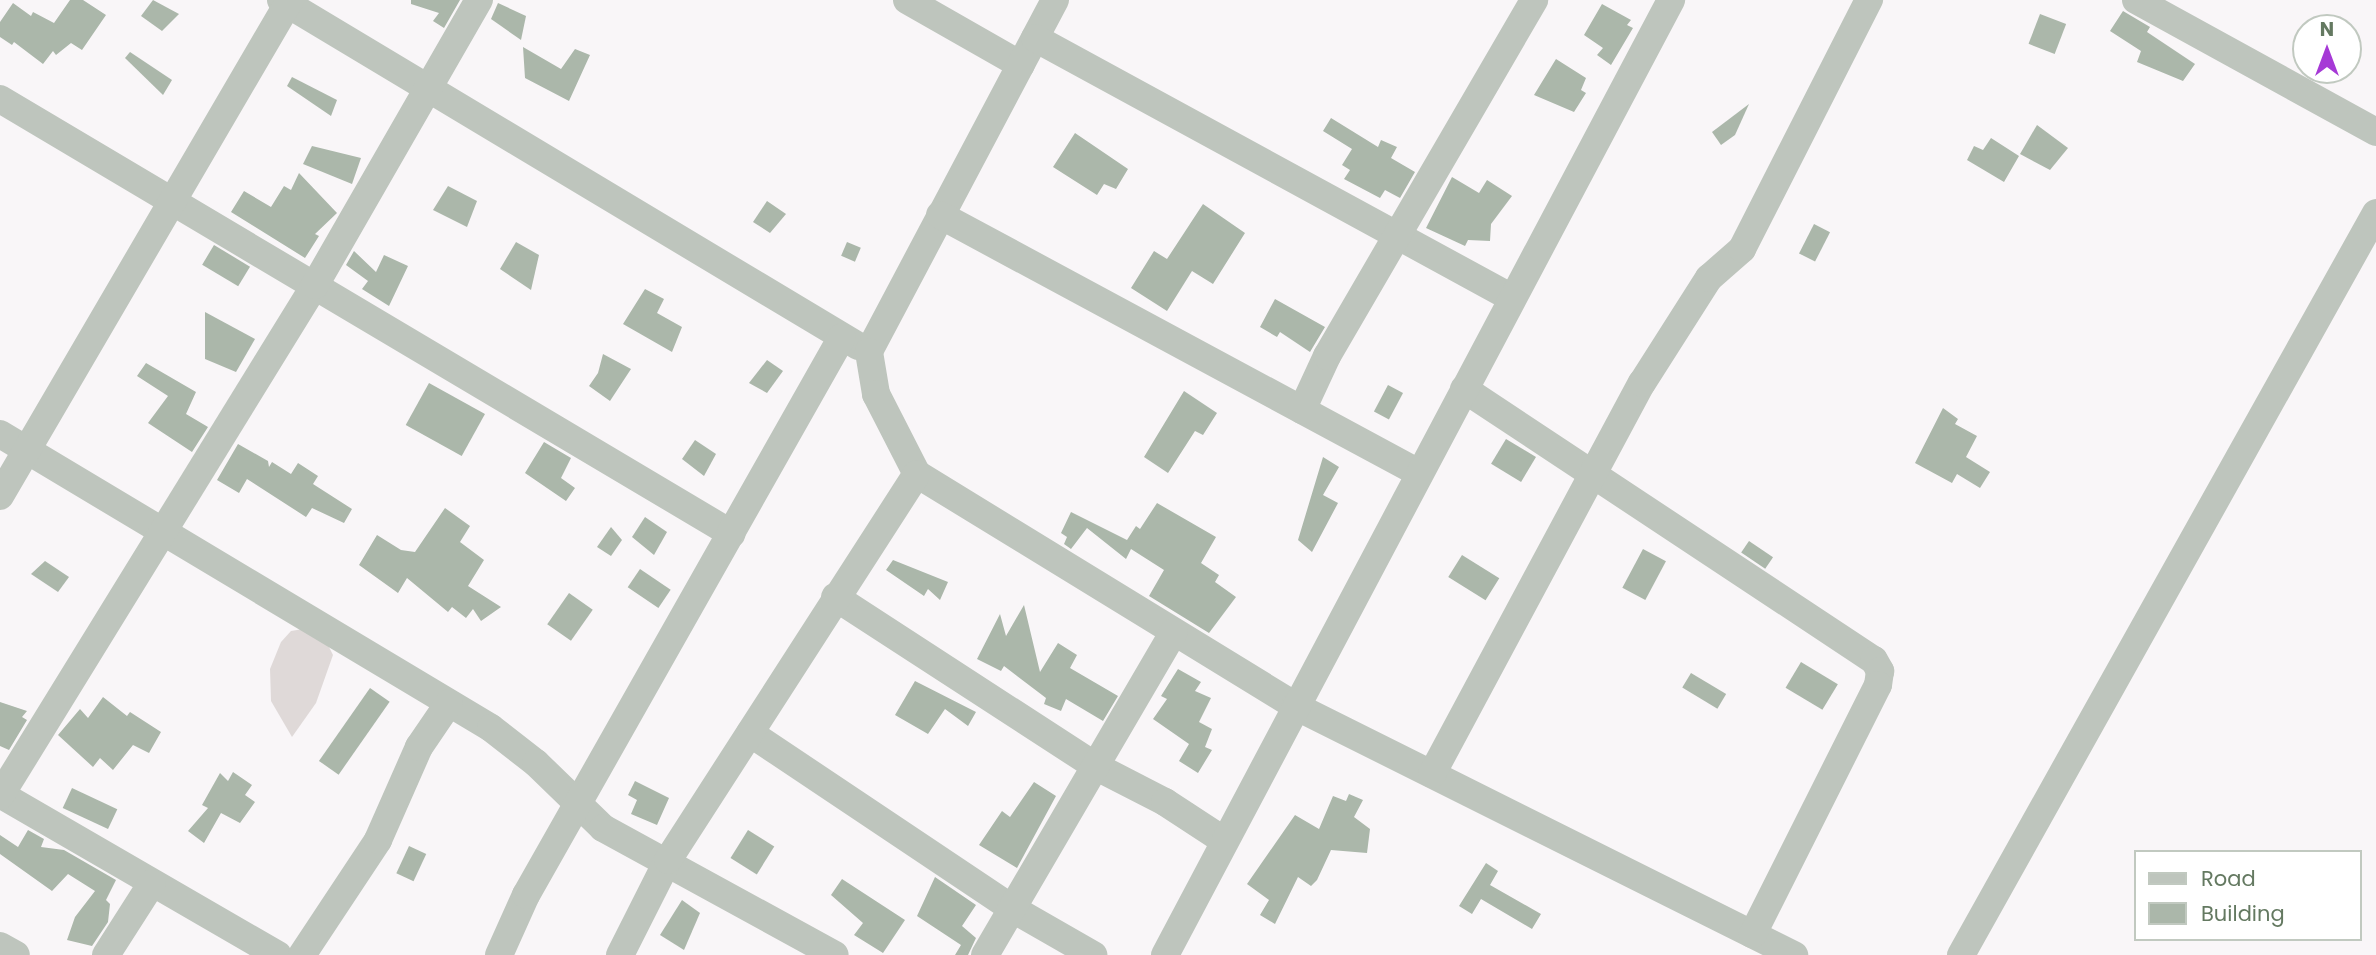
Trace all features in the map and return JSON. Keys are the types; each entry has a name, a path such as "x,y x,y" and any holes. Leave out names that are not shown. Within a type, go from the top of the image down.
{"street":[{"path":"278,955 0,795 315,285 478,0"},
{"path":"906,0 1021,65"},
{"path":"1055,0 869,352 876,394 918,474 1295,706 1794,955"},
{"path":"1302,410 1327,356 1534,0"},
{"path":"1165,955 1223,841 1671,0"},
{"path":"1432,774 1642,383 1709,278 1742,249 1869,0"},
{"path":"2136,0 2376,132"},
{"path":"0,496 173,201 286,1 427,89 869,352"},
{"path":"1035,38 1512,298"},
{"path":"0,99 732,534"},
{"path":"1961,955 2376,213"},
{"path":"940,215 1419,473"},
{"path":"499,955 526,895 842,337"},
{"path":"1464,389 1874,660 1880,671 1878,685 1753,934"},
{"path":"0,434 449,703 536,763 577,806 603,828 668,860 835,955"},
{"path":"620,955 668,860 835,597 918,474"},
{"path":"835,597 1095,766 1166,802 1223,841"},
{"path":"985,955 1174,632"},
{"path":"302,955 378,841 419,747 449,703"},
{"path":"750,733 1011,908 1093,955"},
{"path":"106,955 152,883"},
{"path":"0,946 16,955"}],"shaded area":[{"path":"303,629 326,641 333,655 316,703 292,737 271,701 270,669 281,642 291,631"}],"building":[{"path":"70,0 83,0 106,15 82,50 71,43 56,55 53,51 43,64 14,42 12,45 0,37 0,22 13,3 31,16 33,12 54,23"},
{"path":"153,0 179,14 162,31 141,16"},
{"path":"411,0 460,0 444,28 433,21 439,13 411,4"},
{"path":"498,3 526,16 521,40 491,19"},
{"path":"1602,4 1631,20 1627,25 1633,28 1611,65 1597,55 1603,48 1584,35"},
{"path":"2123,11 2150,27 2147,32 2195,64 2183,81 2137,62 2141,51 2110,31"},
{"path":"2040,14 2066,24 2055,54 2029,44"},
{"path":"523,47 561,69 575,49 590,55 569,101 525,78"},
{"path":"130,52 172,80 163,95 125,58"},
{"path":"1556,59 1586,78 1581,90 1586,93 1574,112 1534,95"},
{"path":"292,77 337,100 331,116 287,86"},
{"path":"1749,104 1735,135 1721,145 1712,132"},
{"path":"1331,118 1378,147 1381,140 1397,147 1391,158 1415,172 1400,198 1385,190 1380,198 1344,179 1350,170 1342,165 1352,149 1323,131"},
{"path":"2037,125 2068,148 2050,170 2020,154"},
{"path":"1075,133 1128,169 1116,189 1104,184 1097,195 1053,167"},
{"path":"1991,138 2019,156 2004,182 1967,160 1974,146 1983,150"},
{"path":"312,146 361,158 352,184 303,164"},
{"path":"299,173 337,213 315,234 319,236 305,258 231,212 244,191 271,207 284,186 291,190"},
{"path":"1452,177 1479,193 1487,180 1512,196 1491,224 1490,241 1468,240 1465,246 1426,228"},
{"path":"448,186 477,201 467,227 433,210"},
{"path":"767,201 786,214 770,233 753,222"},
{"path":"1203,204 1245,233 1213,284 1192,271 1167,311 1131,288 1154,251 1167,259"},
{"path":"1814,224 1830,232 1815,262 1799,253"},
{"path":"516,242 539,255 531,290 500,269"},
{"path":"847,242 861,248 855,262 841,256"},
{"path":"214,245 250,267 238,286 202,265"},
{"path":"354,251 376,272 384,255 408,266 389,306 362,289 368,281 346,265"},
{"path":"645,289 664,299 657,313 682,327 672,352 623,324"},
{"path":"1275,299 1325,327 1310,352 1280,332 1277,337 1260,327"},
{"path":"205,312 255,339 236,372 205,359"},
{"path":"603,354 631,369 610,401 589,386 598,373"},
{"path":"767,360 783,371 767,393 749,383"},
{"path":"146,363 196,392 186,414 208,427 192,452 148,423 168,396 137,376"},
{"path":"429,383 485,414 462,456 406,425"},
{"path":"1388,385 1403,393 1389,419 1374,411"},
{"path":"1184,391 1217,413 1203,435 1195,431 1168,473 1144,457"},
{"path":"1943,408 1958,419 1955,424 1977,436 1966,457 1990,472 1980,488 1957,474 1952,483 1915,463"},
{"path":"1506,439 1536,457 1521,482 1491,464"},
{"path":"695,440 716,454 704,476 682,459"},
{"path":"544,442 571,458 561,478 575,488 566,501 525,473"},
{"path":"238,444 268,461 269,467 272,462 291,474 298,463 318,476 313,484 352,509 344,523 312,508 306,517 247,479 239,493 217,480"},
{"path":"1323,457 1339,467 1323,495 1338,503 1312,552 1298,540"},
{"path":"1157,503 1216,537 1201,563 1219,575 1215,582 1236,597 1209,633 1149,596 1164,570 1131,549 1126,559 1087,528 1071,549 1064,544 1067,537 1061,533 1071,512 1127,540 1136,526 1140,529"},
{"path":"445,508 470,526 460,542 484,560 468,586 501,607 481,621 473,609 466,618 452,607 448,612 407,578 398,593 359,565 377,535 401,550 415,552"},
{"path":"645,517 667,532 654,555 632,537"},
{"path":"611,527 622,540 611,556 597,547"},
{"path":"1749,541 1773,557 1765,569 1741,553"},
{"path":"1643,549 1666,561 1645,600 1622,588"},
{"path":"1462,555 1499,578 1486,600 1448,577"},
{"path":"893,560 948,582 940,600 928,589 924,596 886,570"},
{"path":"45,561 69,577 58,592 31,574"},
{"path":"640,569 671,590 658,608 628,587"},
{"path":"569,593 593,610 571,641 547,624"},
{"path":"1024,605 1040,672 1058,643 1077,655 1070,668 1118,696 1103,721 1066,699 1061,711 1044,704 1046,698 1004,666 1001,671 977,659 1000,614 1006,636"},
{"path":"1801,662 1838,684 1822,710 1786,688"},
{"path":"1178,669 1201,682 1195,691 1211,698 1199,722 1212,729 1205,747 1212,750 1198,773 1179,761 1189,744 1153,719 1167,699 1161,696"},
{"path":"1691,673 1726,694 1717,709 1682,688"},
{"path":"915,681 976,712 968,726 945,709 928,734 895,715"},
{"path":"370,688 390,702 339,775 319,761"},
{"path":"103,697 127,716 130,712 161,732 149,753 133,745 113,770 100,758 93,767 58,735 80,709 88,718"},
{"path":"0,702 27,711 22,717 27,720 9,750 0,746"},
{"path":"233,772 252,785 245,795 255,802 240,823 221,813 204,843 188,831 208,808 202,805 220,773 228,781"},
{"path":"635,781 669,798 657,825 631,814 637,800 628,795"},
{"path":"1034,782 1056,796 1017,868 979,845 1002,811 1010,817"},
{"path":"72,788 117,809 108,829 63,808"},
{"path":"1349,794 1363,800 1354,817 1370,829 1367,853 1331,850 1317,880 1311,886 1298,877 1275,924 1260,915 1269,900 1247,884 1295,815 1319,829 1333,796 1346,801"},
{"path":"28,830 44,839 41,847 64,850 116,880 106,900 110,904 108,922 92,946 67,940 75,917 95,891 68,874 52,891 0,854 0,835 18,847"},
{"path":"748,830 774,846 757,874 731,858"},
{"path":"409,846 426,854 414,881 396,873"},
{"path":"1486,863 1498,871 1490,885 1541,914 1532,929 1481,899 1472,914 1459,906"},
{"path":"935,877 976,905 962,926 976,938 968,955 955,955 961,945 917,916"},
{"path":"842,879 905,920 883,953 854,935 863,923 831,895"},
{"path":"682,900 700,913 684,950 660,935"}]}
